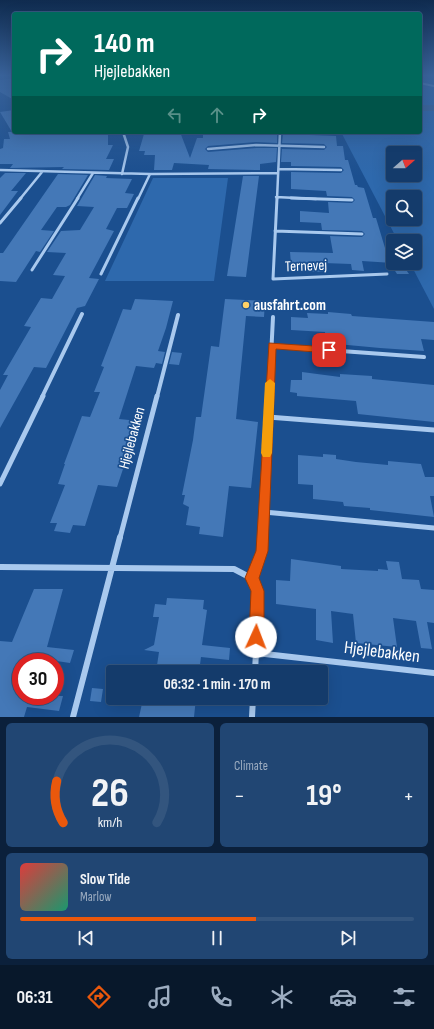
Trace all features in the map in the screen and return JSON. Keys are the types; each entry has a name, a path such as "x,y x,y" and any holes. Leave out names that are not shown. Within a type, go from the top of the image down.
{"street":[{"path":"122,174 128,157 128,146 123,134"},
{"name":"Ternevej","path":"280,134 273,279 387,274"},
{"path":"208,149 280,145 324,147"},
{"path":"0,170 150,174 341,170"},
{"path":"0,223 42,172"},
{"path":"32,270 94,173"},
{"path":"101,274 150,174"},
{"path":"276,197 352,200"},
{"path":"275,231 362,234"},
{"path":"0,484 82,314"},
{"name":"Hjejlebakken","path":"73,717 178,315"},
{"path":"255,665 257,591 252,578 262,551 273,317"},
{"path":"272,346 424,357"},
{"path":"268,417 434,430"},
{"path":"264,512 434,528"},
{"path":"0,567 234,569 252,578"},
{"name":"Hjejlebakken","path":"256,653 434,673"},
{"path":"252,717 253,705"}],"shaded area":[{"path":"422,109 434,109 434,309 414,270 422,270 422,234 394,234 390,226 422,226 422,190 386,190 386,218 342,134 422,134"},
{"path":"153,178 228,178 214,281 105,281"}],"building":[{"path":"12,110 12,132 0,112"},
{"path":"8,132 12,132 12,134 108,134 108,145 113,145 106,159 114,159 109,170 62,169 64,167 10,168 13,164 0,164 0,149 3,148 4,139 10,139"},
{"path":"144,134 181,134 190,158 197,138 203,138 203,135 277,134 277,143 256,142 208,146 205,149 208,152 256,148 277,148 276,162 260,164 260,170 208,169 209,165 174,163 172,170 154,170 155,155 144,155 145,151 139,151"},
{"path":"283,134 336,136 337,146 343,146 345,160 348,160 355,185 364,188 373,218 376,218 386,248 386,263 362,261 364,271 352,270 351,264 324,263 325,272 303,271 302,265 291,264 290,252 333,253 330,236 362,237 365,234 362,231 322,230 321,223 300,222 300,211 329,213 328,202 352,203 355,200 352,197 327,196 326,191 291,189 291,172 341,173 344,170 341,167 291,166 291,162 281,162 282,149 324,150 327,147 324,144 282,143"},
{"path":"5,173 26,173 11,191 18,191 0,215 0,178"},
{"path":"58,174 88,175 70,205 66,207 57,207 41,230 54,231 40,252 36,251 16,282 0,281 0,253 3,253"},
{"path":"95,175 107,176 106,178 132,179 125,193 134,194 127,208 117,208 106,229 114,231 89,278 99,279 85,306 77,308 46,368 34,367 0,428 0,390 8,375 3,375 31,327 24,326 41,298 52,299 65,276 53,275 66,253 47,252 61,231 80,230 94,207 77,206"},
{"path":"243,176 259,176 246,277 227,276"},
{"path":"394,270 406,270 409,274 397,274"},
{"path":"135,299 173,301 158,351 165,352 162,364 156,363 154,368 136,366 119,419 139,421 117,487 98,485 85,526 73,525 70,533 54,531 57,523 50,523 65,485 58,484 64,464 82,416 90,417 100,392 94,392 104,367 101,366 123,309 131,310"},
{"path":"225,299 265,301 264,317 246,316 236,419 258,422 251,488 229,486 223,537 199,534 200,527 186,525 189,507 183,504 185,495 182,495 196,417 201,417 211,346 219,347"},
{"path":"328,312 351,314 352,316 434,322 434,340 421,339 424,351 380,348 326,343 325,332 291,330 291,317 308,318 307,313 328,314"},
{"path":"172,352 182,353 179,365 169,364"},
{"path":"302,372 340,377 340,374 372,376 372,379 434,385 434,422 358,414 356,401 297,396 297,393 290,392 291,380 302,380"},
{"path":"323,454 336,455 336,459 356,462 388,465 388,461 421,464 425,477 434,477 434,496 430,496 434,517 370,510 370,508 344,506 343,502 313,499 313,485 298,484 298,455 323,457"},
{"path":"291,559 341,566 341,569 378,571 378,569 388,570 386,561 399,562 402,579 419,580 421,589 434,590 434,623 427,622 432,649 421,648 416,621 393,618 397,647 356,643 353,614 331,611 333,643 316,640 316,609 276,604 276,580 290,581"},
{"path":"34,589 63,589 47,647 74,650 70,663 64,662 64,653 12,653 12,705 61,705 59,711 27,707 24,717 0,717 0,641 12,642"},
{"path":"167,598 204,600 203,609 207,610 202,645 230,648 229,660 201,657 200,665 157,665 159,652 144,650 154,645 159,617 153,617 155,604 166,605"},
{"path":"92,688 103,689 101,702 90,701"},
{"path":"142,705 195,705 194,717 139,717"}],"slow traffic":[{"path":"266,453 270,383"}],"place":[{"name":"ausfahrt.com","path":"246,305"}],"route":[{"path":"256,637 258,606 257,591 252,578 262,551 272,346 329,350"}]}
